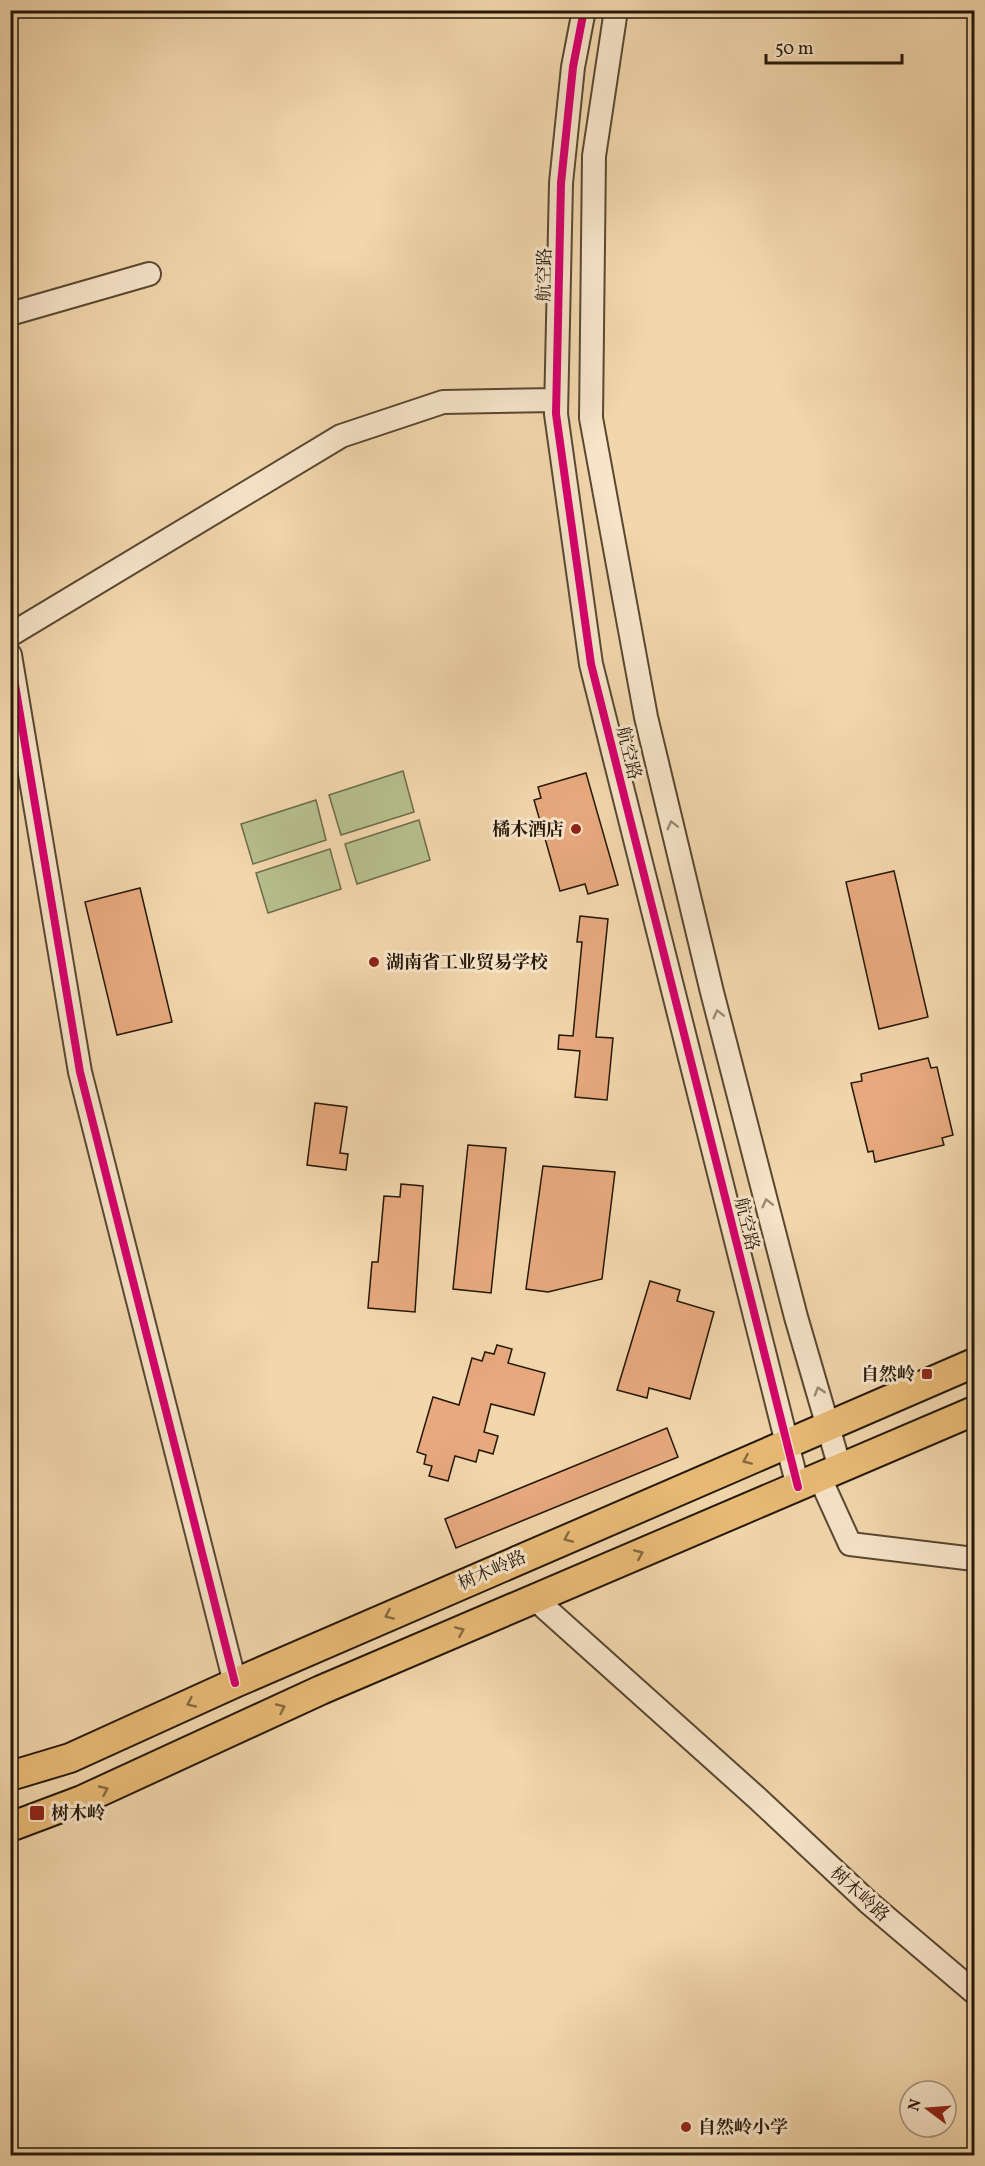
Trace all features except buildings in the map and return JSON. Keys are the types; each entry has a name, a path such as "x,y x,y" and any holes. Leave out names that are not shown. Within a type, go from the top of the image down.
{"main road":[{"name":"树木岭路","path":"10,1776 69,1758 235,1683 975,1363"},
{"path":"10,1827 82,1800 321,1690 975,1411"}],"street":[{"name":"航空路","path":"584,10 573,67 561,183 556,407 591,664 786,1443 819,1477"},
{"name":"航空路","path":"616,10 606,61 594,156 591,418 646,717 712,992 793,1306 829,1425 819,1477"},
{"path":"573,67 606,61"},
{"path":"10,314 149,274"},
{"path":"10,634 341,436 443,402 556,407 591,418"},
{"path":"10,655 80,1072 235,1683"},
{"path":"819,1477 850,1544 975,1559"},
{"name":"树木岭路","path":"534,1599 757,1798 868,1902 975,1992"}],"green space":[{"path":"403,771 414,812 341,835 329,795"},
{"path":"316,800 326,840 253,864 241,824"},
{"path":"419,820 430,860 357,884 345,844"},
{"path":"330,849 341,889 268,913 256,873"}],"cycle path":[{"path":"584,10 573,67 561,183 556,414 591,664 798,1487"},
{"path":"10,655 80,1072 235,1683"}],"place":[{"name":"橘木酒店","path":"576,829"},
{"name":"湖南省工业贸易学校","path":"374,962"},
{"name":"自然岭","path":"927,1374"},
{"name":"树木岭","path":"37,1813"},
{"name":"自然岭小学","path":"686,2127"}]}
